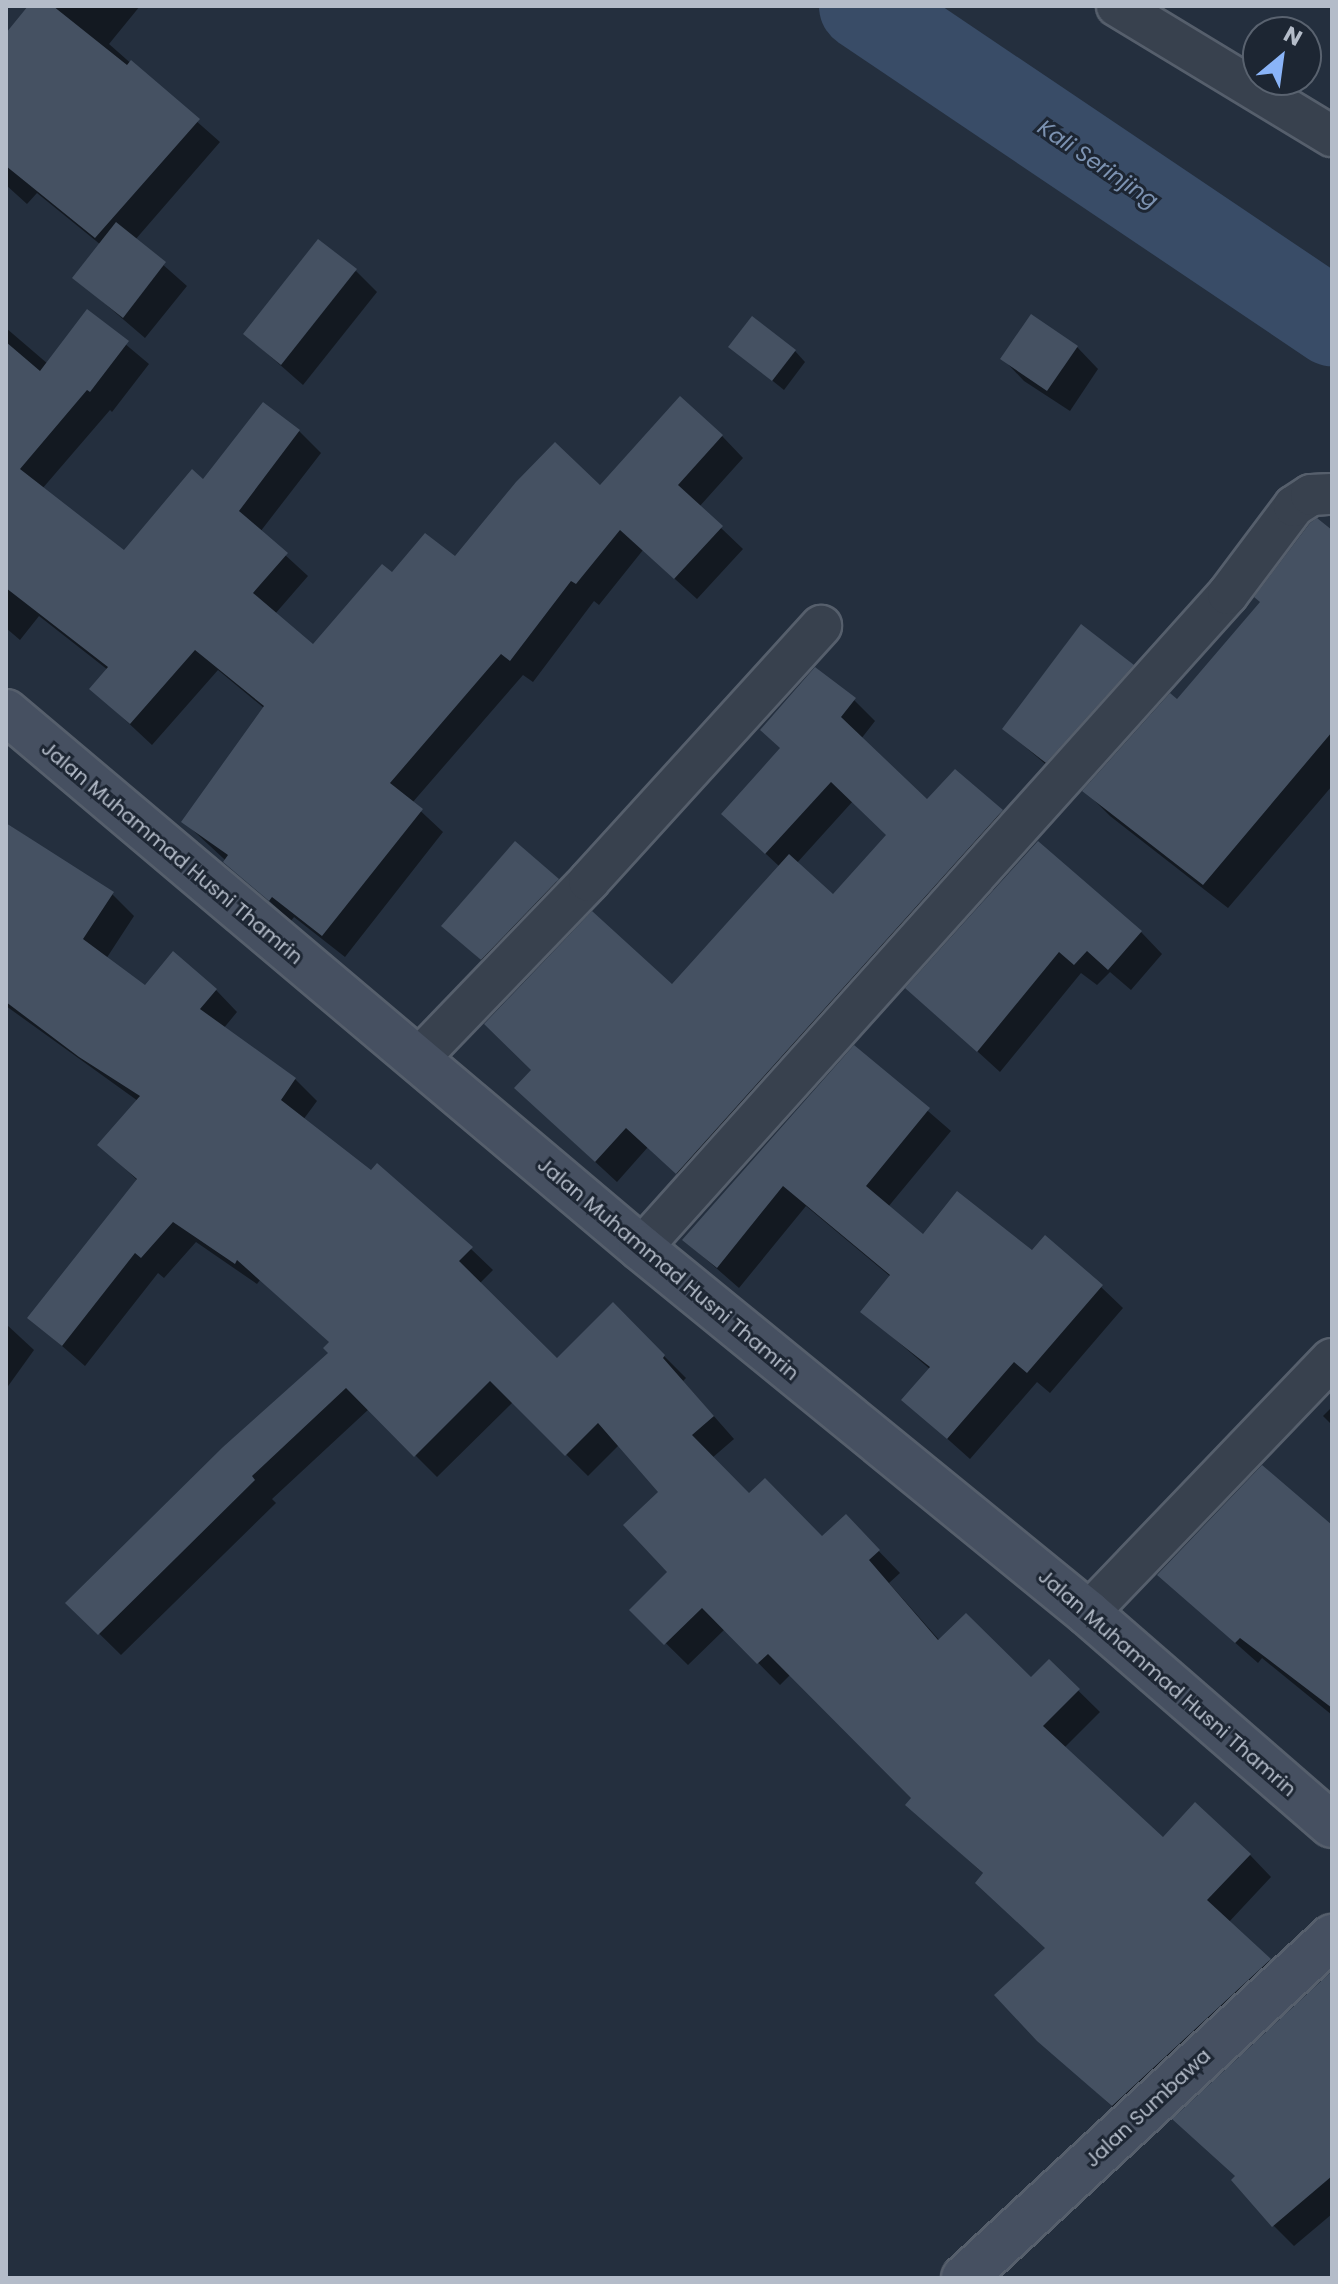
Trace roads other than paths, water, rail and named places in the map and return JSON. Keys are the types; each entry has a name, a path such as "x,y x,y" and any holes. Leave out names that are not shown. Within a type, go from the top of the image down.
{"main road":[{"name":"Jalan Muhammad Husni Thamrin","path":"6,712 641,1248 1088,1613 1332,1825"},
{"name":"Jalan Sumbawa","path":"964,2278 1332,1937"}],"street":[{"path":"1117,6 1332,136"},
{"path":"641,1248 1228,594 1294,506 1311,495 1332,494"},
{"path":"417,1060 589,881 821,626"},
{"path":"1088,1613 1332,1359"}],"waterway":[{"name":"Kali Serinjing","path":"863,6 1332,322"}]}
